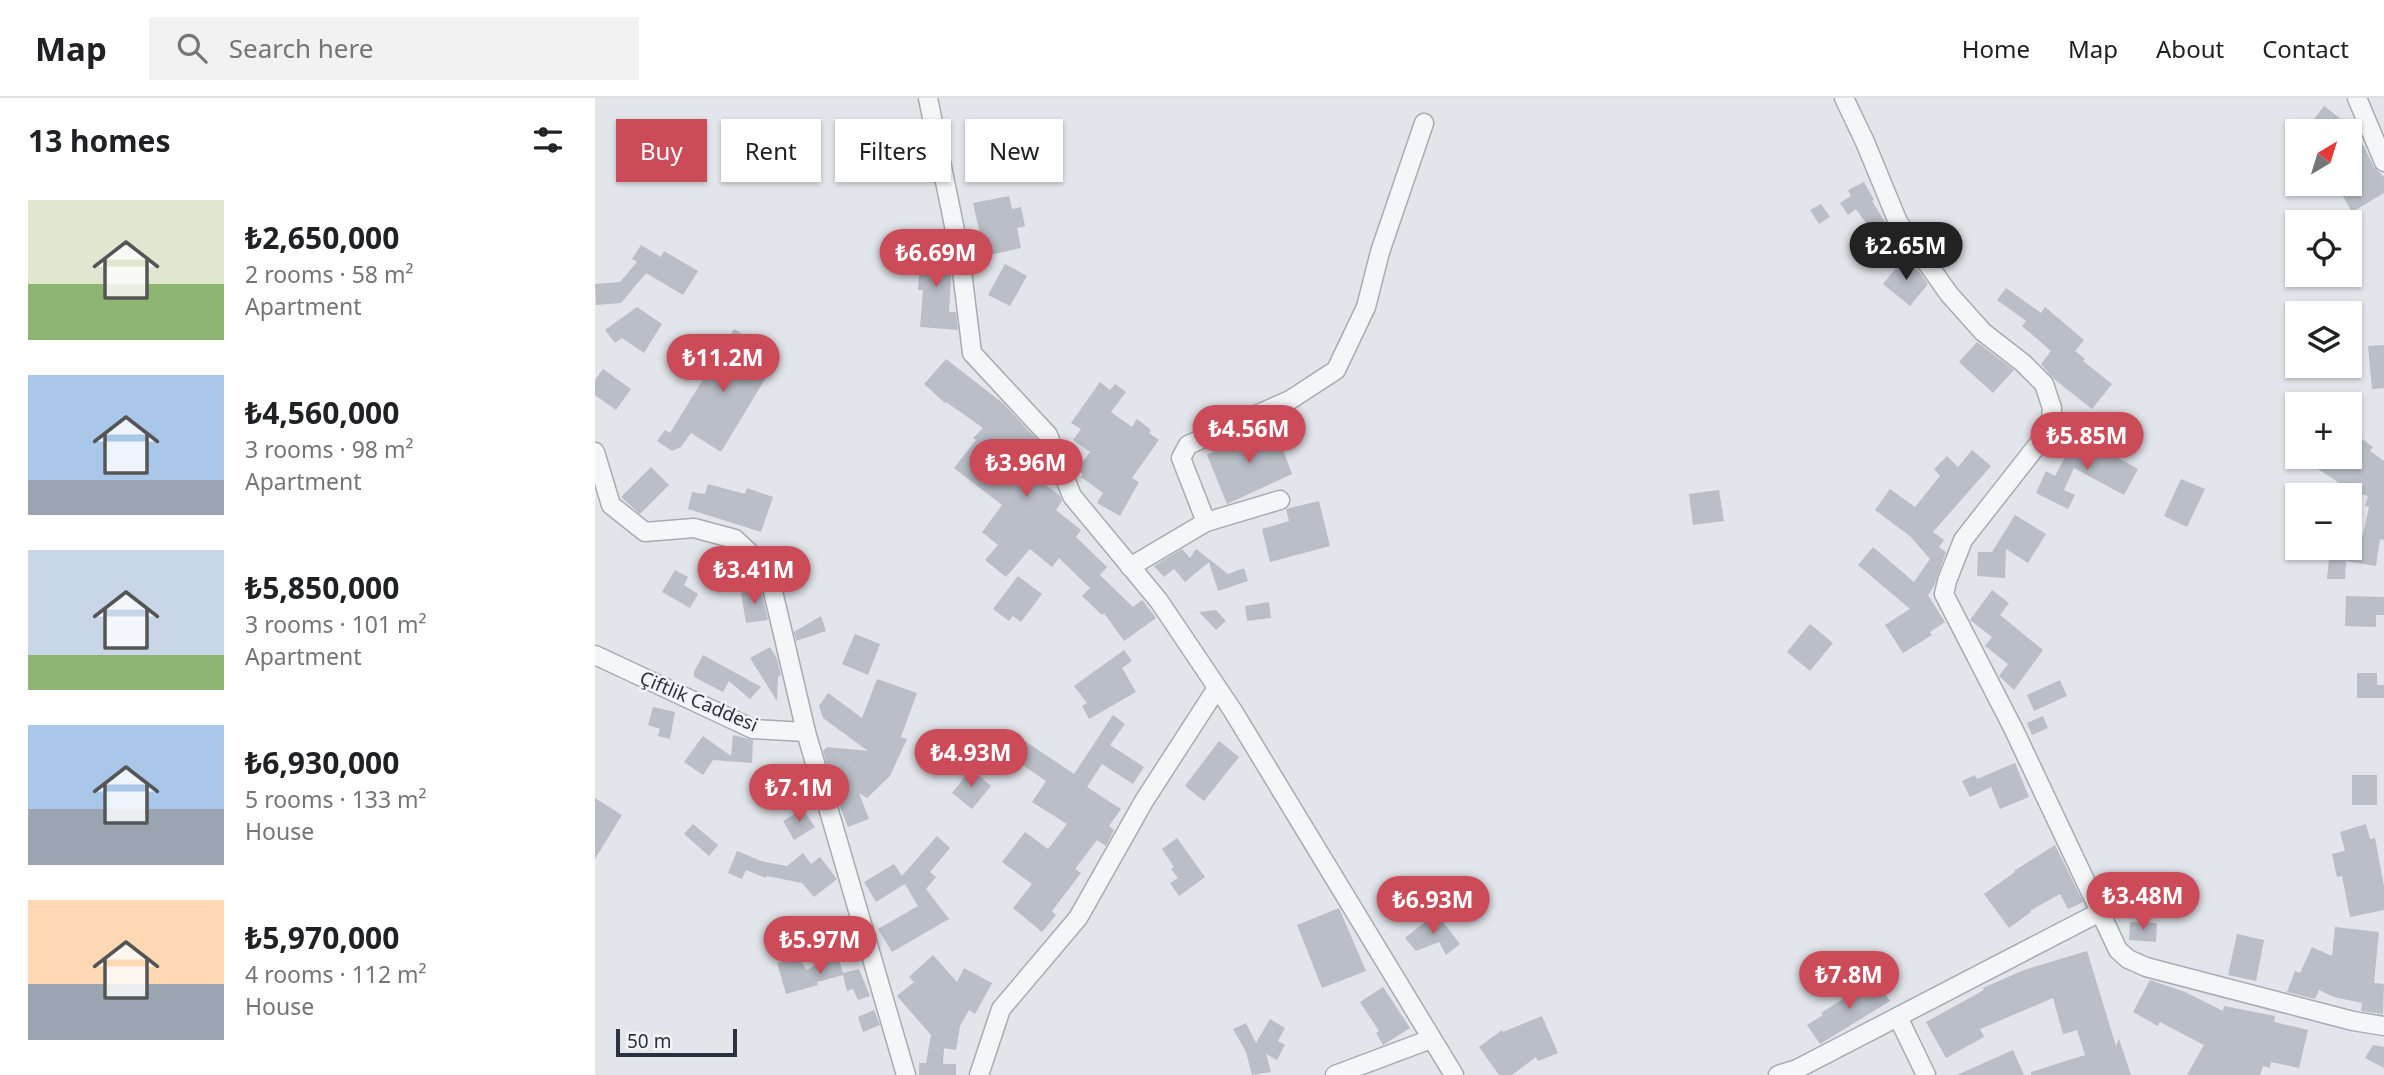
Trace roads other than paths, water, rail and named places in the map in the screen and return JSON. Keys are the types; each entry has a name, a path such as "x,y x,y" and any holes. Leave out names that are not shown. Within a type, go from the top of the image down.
{"street":[{"path":"928,98 960,255 972,352 1048,435 1072,496 1159,601 1217,688 1454,1075"},
{"path":"1844,98 1898,222 1949,294 1975,322 2044,384 2052,408 2050,429 1963,540 1944,594 2013,728 2118,950 2146,967 2353,1021 2384,1026"},
{"path":"2357,98 2384,162"},
{"path":"1206,523 1181,458 1188,445 1290,400 1336,370 1366,307 1380,252 1424,123"},
{"path":"595,452 611,505 645,532 694,528 735,539 768,570 806,732 906,1075"},
{"path":"1130,567 1206,523 1280,500"},
{"name":"Çiftlik Caddesi","path":"595,654 753,729 806,732"},
{"path":"979,1075 1001,1009 1078,918 1144,801 1217,688"},
{"path":"1777,1075 1798,1072 2100,912"},
{"path":"1898,1017 1926,1075"},
{"path":"1335,1075 1431,1039"}]}
